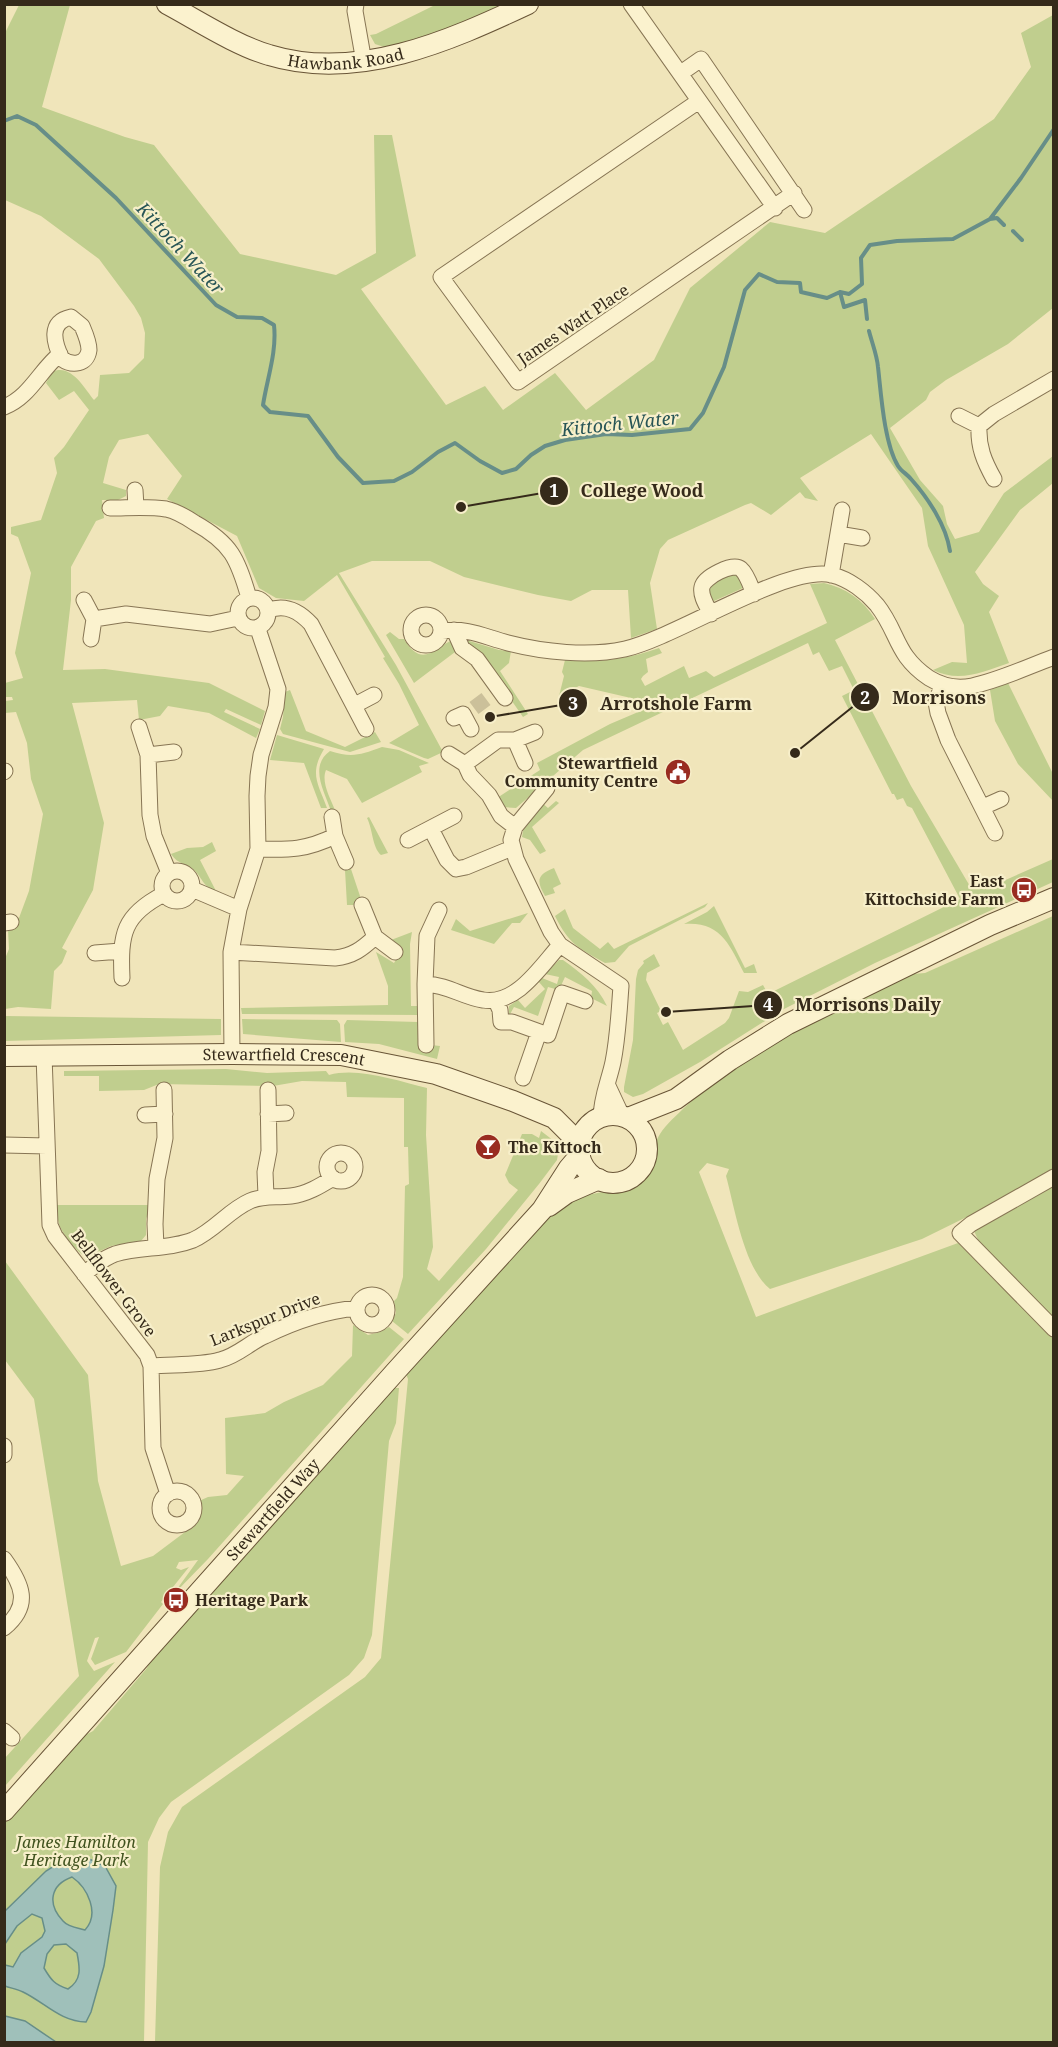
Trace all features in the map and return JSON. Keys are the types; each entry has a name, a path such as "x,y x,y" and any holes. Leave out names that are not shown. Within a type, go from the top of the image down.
{"street":[{"name":"Hawbank Road","path":"167,4 268,55 313,64 364,62 395,56 486,24 528,4"},
{"path":"356,4 355,11 364,62"},
{"path":"631,4 775,208"},
{"path":"681,73 701,58 804,210"},
{"name":"James Watt Place","path":"699,101 441,277 518,382 794,193"},
{"path":"4,407 21,397 33,386 49,362 60,354"},
{"path":"994,479 981,454 978,441 979,426 994,414 1053,379"},
{"path":"959,416 979,426"},
{"path":"135,490 136,507"},
{"path":"110,508 136,507 172,510 210,531 227,546 233,555 249,598"},
{"path":"831,575 842,510"},
{"path":"838,534 862,538"},
{"path":"711,614 702,594 704,582 708,577 732,566 740,567 754,594"},
{"path":"471,729 480,705 477,659 462,648 448,630 461,629 510,643 553,650 592,653 623,650 643,644 795,577 831,575 850,582 877,606 906,658 917,669 942,686 970,687 1053,657"},
{"path":"249,598 257,598 264,602 268,610 268,618 258,628 250,629 238,618 238,610 249,598"},
{"path":"84,600 94,619 91,639"},
{"path":"268,610 291,609 302,614 311,624 366,729"},
{"path":"94,619 126,614 210,624 238,618"},
{"path":"232,1053 231,952 239,909 258,849 258,776 261,755 276,707 278,689 258,628"},
{"path":"942,686 936,702 938,713 948,740 995,832"},
{"path":"355,705 374,696"},
{"path":"139,727 147,755 150,815 154,836 169,873"},
{"path":"465,764 498,740 515,740 535,732"},
{"path":"515,740 525,763"},
{"path":"147,755 174,752"},
{"path":"449,754 465,764 470,775 489,795 501,816 515,827"},
{"path":"547,788 515,827 512,848 522,874 551,932 560,945 595,971 621,986 618,1024 608,1086 601,1101 597,1120"},
{"path":"983,807 1001,799"},
{"path":"408,840 454,816"},
{"path":"332,817 335,836 346,862"},
{"path":"431,829 447,860 456,869 512,848"},
{"path":"258,849 294,850 314,846 335,836"},
{"path":"174,870 186,873 190,877 192,889 190,894 180,901 168,898 164,894 162,882 169,873 174,870"},
{"path":"192,889 239,909"},
{"path":"122,978 121,951 124,932 136,911 144,904 164,894"},
{"path":"645,1137 676,1099 730,1060 788,1024 990,925 1053,898"},
{"path":"362,905 375,937 395,952"},
{"path":"426,1045 427,936 439,910"},
{"path":"231,952 336,958 349,956 363,948 375,937"},
{"path":"425,984 441,985 483,1000 496,1000 511,995 560,945"},
{"path":"95,953 121,951"},
{"path":"496,1000 501,1022 512,1022 548,1035 562,993 585,1001"},
{"path":"523,1078 539,1032"},
{"name":"Stewartfield Crescent","path":"4,1056 232,1053 341,1055 436,1074 554,1118 597,1120"},
{"name":"Bellflower Grove","path":"44,1055 50,1225 55,1236 147,1355 151,1366 153,1448 168,1494"},
{"path":"608,1086 625,1117 638,1126 645,1137 647,1154 639,1170 625,1180 608,1182 599,1179 587,1169 580,1150 586,1130 597,1120 608,1115 625,1117 676,1099"},
{"path":"156,1247 157,1179 165,1138 164,1089"},
{"path":"266,1196 265,1172 269,1151 268,1090"},
{"path":"268,1114 286,1113"},
{"path":"145,1115 165,1114"},
{"name":"Stewartfield Crescent","path":"554,1118 580,1150"},
{"path":"4,1145 47,1146"},
{"name":"Stewartfield Way","path":"4,1811 542,1210 580,1150"},
{"path":"84,1274 105,1258 118,1253 180,1244 192,1240 204,1234 249,1201 266,1196 291,1196 314,1190 333,1178"},
{"path":"1053,1178 971,1224 960,1233 1053,1329"},
{"name":"Stewartfield Way","path":"542,1210 567,1193 599,1179"},
{"name":"Larkspur Drive","path":"151,1366 219,1360 236,1354 263,1336 334,1311 357,1308"},
{"path":"4,1446 4,1455"},
{"path":"4,1560 21,1587 21,1602 17,1615 4,1628"}],"green space":[{"path":"19,5 70,5 42,107 154,145 240,254 336,275 376,253 374,135 392,135 416,256 361,289 446,405 485,386 503,410 555,373 586,410 654,360 690,288 770,222 825,233 994,119 1031,67 1021,33 1053,15 1053,308 1008,344 946,380 930,392 926,400 890,428 920,480 943,506 947,524 955,539 979,532 1004,493 1053,456 1053,483 1020,510 975,572 983,584 999,596 989,612 1009,663 980,673 962,676 952,676 933,670 952,662 967,663 964,625 928,546 922,508 871,434 800,478 818,501 805,498 800,492 771,515 751,503 668,540 660,549 650,583 657,629 631,638 628,590 592,590 571,601 464,577 430,561 372,561 339,573 396,665 443,752 428,759 424,758 389,743 419,725 383,658 385,657 337,575 304,601 276,598 259,588 237,536 167,499 182,476 148,434 119,440 109,457 103,483 126,490 126,496 118,500 102,500 104,518 96,521 71,567 71,600 63,670 105,669 209,683 265,711 261,725 226,709 224,712 260,729 256,738 209,713 168,706 160,716 139,720 137,700 72,703 104,823 93,890 62,948 67,951 62,963 54,971 51,1009 18,1007 5,1009 4,961 9,949 8,930 16,926 29,891 43,814 31,779 27,743 16,712 5,713 5,701 13,700 12,697 5,697 5,683 23,678 15,653 31,573 18,537 11,534 11,527 41,520 57,473 54,458 89,410 74,391 59,400 46,383 52,372 59,370 71,374 94,400 98,396 100,375 129,373 144,358 145,333 141,318 134,306 99,259 41,216 5,200 4,35"},
{"path":"435,5 505,5 463,24 387,48 375,44 370,35 376,34"},
{"path":"733,574 739,575 744,584 743,588 714,601 710,599 707,589 709,585"},
{"path":"824,583 840,588 853,596 875,619 835,640 911,786 971,888 985,889 1053,859 1053,882 875,963 784,1009 700,1062 643,1094 633,1097 624,1092 624,1087 633,1040 636,979 643,961 654,954 660,966 647,973 646,980 661,1011 657,1013 663,1025 668,1022 683,1050 725,1023 739,991 748,992 763,985 768,994 960,899 912,808 907,806 903,798 897,800 892,794 842,696 854,690 842,666 829,671 819,652 813,655 808,643 583,750 516,808 502,807 497,798 540,770 537,763 610,724 657,704 579,686 559,696 565,660 612,659 659,648 662,653 646,659 648,672 641,679 645,686 684,666 689,678 706,671 714,677 827,623 810,584"},
{"path":"390,632 399,639 404,639 411,648 423,655 455,639 459,649 414,683 386,635"},
{"path":"463,639 499,650 511,651 509,663 500,671 528,714 523,717 484,661"},
{"path":"1008,683 1053,774 1053,801 1018,764 995,721 990,690"},
{"path":"290,690 306,731 345,747 375,732 381,742 350,752 283,734 280,729 285,692"},
{"path":"277,735 324,749 317,765 316,778 327,808 321,808 304,763 270,760"},
{"path":"382,747 399,750 429,763 419,766 422,772 362,803 347,779 326,770 325,785 335,810 331,811 320,779 320,764 324,757 330,751 356,755"},
{"path":"556,801 559,803 532,827 546,851 540,854 530,840 522,837 524,826 541,802 548,808"},
{"path":"369,817 388,853 381,855 378,852 367,818"},
{"path":"212,842 216,851 200,860 216,891 206,885 192,868 171,854 187,848 203,847"},
{"path":"554,868 561,884 553,888 555,893 545,896 539,882 544,873"},
{"path":"351,869 361,899 353,905 347,905 345,870"},
{"path":"708,903 705,907 629,946 615,962 605,963 575,944 555,916 565,909 573,928 600,949 608,942 614,949"},
{"path":"714,906 745,968 754,964 757,973 744,973 729,945 716,931 697,924 684,924"},
{"path":"528,913 520,923 512,923 494,944 451,930 456,919 470,931"},
{"path":"1053,916 1053,1170 987,1207 922,1239 770,1289 753,1267 747,1253 726,1176 729,1169 707,1163 699,1172 756,1317 958,1243 1053,1338 1053,2042 155,2042 160,1867 168,1832 182,1807 365,1677 381,1658 408,1379 405,1372 536,1225 575,1199 632,1184 646,1169 657,1139 665,1127 710,1085 736,1065 822,1015 910,970 913,974 925,973"},
{"path":"412,932 410,944 411,1006 420,1006 420,1015 242,1014 241,1008 388,1005 388,986 376,952 394,963 403,948 391,940"},
{"path":"559,960 563,960 588,980 607,1006 591,998 592,991 565,977 559,990 548,987 538,1016 514,1007 509,1016 509,1006 518,1000 525,1008 545,989 538,981 542,978 557,984 559,977 545,974"},
{"path":"5,1016 221,1019 221,1035 5,1041"},
{"path":"242,1019 337,1020 340,1024 341,1042 243,1034"},
{"path":"347,1020 418,1022 431,1045 440,1046 437,1059 379,1044 345,1042 344,1025"},
{"path":"226,1069 267,1073 326,1071 329,1075 365,1074 427,1088 426,1135 433,1247 427,1269 439,1281 518,1190 509,1183 505,1175 522,1134 532,1134 539,1138 541,1131 559,1148 557,1160 486,1249 408,1334 392,1321 396,1313 394,1301 403,1277 405,1186 409,1184 408,1147 404,1147 404,1098 347,1097 346,1082 302,1081 273,1086 159,1084 144,1090 99,1091 99,1076 64,1076 64,1071"},
{"path":"1053,1186 1053,1323 981,1246 974,1231"},
{"path":"57,1205 151,1205 146,1219 146,1235 141,1241 111,1246 87,1257 75,1248 64,1233 58,1222"},
{"path":"5,1261 88,1375 98,1481 121,1566 153,1556 193,1526 200,1515 199,1501 208,1497 227,1495 244,1476 226,1474 225,1418 265,1413 323,1385 352,1356 353,1325 368,1335 389,1327 404,1339 208,1559 172,1596 198,1560 179,1562 176,1568 181,1570 189,1567 126,1652 95,1665 91,1659 99,1637 95,1638 87,1661 94,1671 115,1662 5,1786 5,1758 79,1676 34,1399 5,1360"},
{"name":"James Hamilton Heritage Park","path":"399,1388 396,1423 389,1441 372,1635 364,1658 349,1675 171,1802 159,1818 148,1842 144,2042 5,2042 5,1823 76,1740 93,1731 147,1668 150,1659 388,1390"}],"water":[{"path":"87,1858 105,1866 116,1886 104,1966 86,2022 69,2019 31,1996 5,1986 5,1965 13,1967 21,1953 42,1937 45,1931 42,1918 32,1914 17,1926 5,1944 5,1911 46,1871 65,1859","holes":["72,1877 87,1894 92,1909 92,1917 85,1930 65,1923 58,1915 53,1902 55,1890 65,1880","66,1944 77,1953 79,1969 76,1982 68,1989 54,1982 44,1968 47,1954 54,1945"]},
{"path":"5,2016 25,2021 56,2042 5,2042"}],"waterway":[{"name":"Kittoch Water","path":"4,121 17,116 36,125 116,198 216,305 237,317 262,318 274,325 273,355 263,405 270,412 308,416 338,457 363,483 394,481 412,472 438,452 455,443 502,473 516,469 545,446 565,440 606,434 632,435 690,429 703,413 724,367 745,290 759,274 777,282 800,283 801,292 827,298 840,292 849,294 862,284 861,258 870,245 897,241 953,239 990,219 1054,129"},
{"path":"990,219 997,218 1004,225"},
{"path":"1013,231 1022,240"},
{"path":"840,292 844,307 865,300 867,319"},
{"path":"869,331 877,358 884,418 893,456 899,468 930,503 945,531 950,551"}],"tunnel":[{"path":"474,708 486,699"}],"place":[{"name":"College Wood","path":"461,507"},
{"name":"Arrotshole Farm","path":"490,717"},
{"name":"Morrisons","path":"795,753"},
{"name":"Stewartfield Community Centre","path":"678,772"},
{"name":"East Kittochside Farm","path":"1024,890"},
{"name":"Morrisons Daily","path":"666,1012"},
{"name":"The Kittoch","path":"488,1147"},
{"name":"Heritage Park","path":"176,1600"}]}
